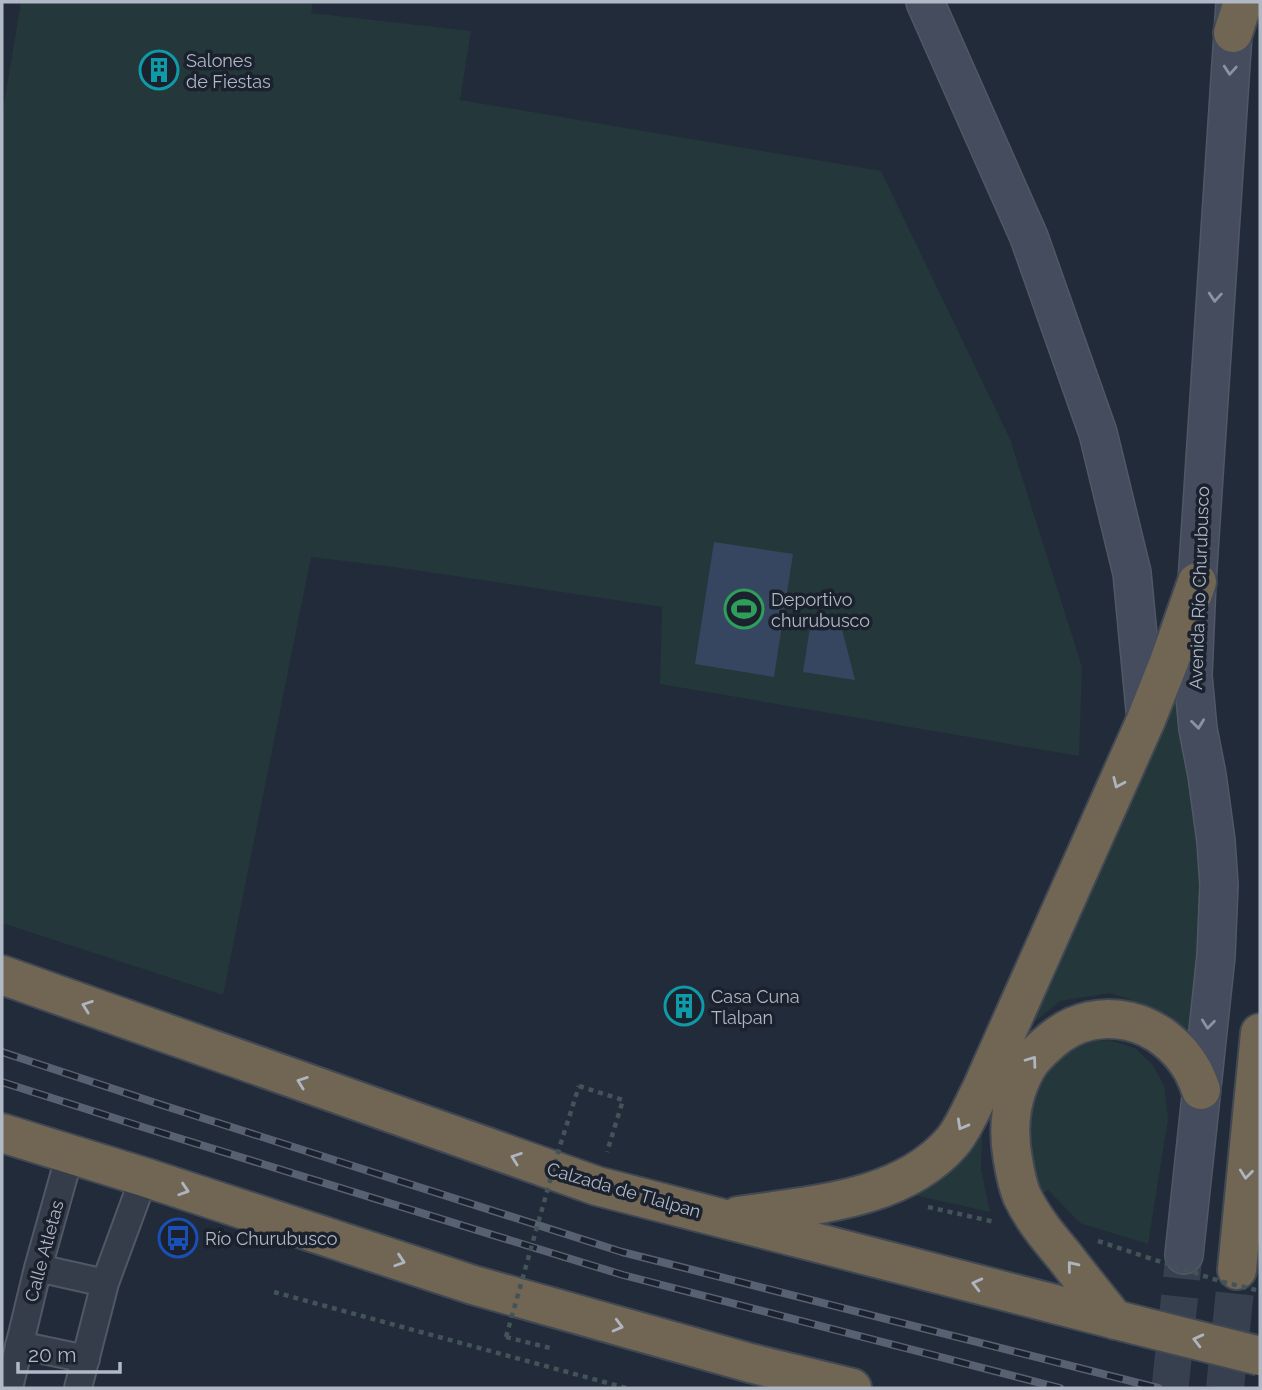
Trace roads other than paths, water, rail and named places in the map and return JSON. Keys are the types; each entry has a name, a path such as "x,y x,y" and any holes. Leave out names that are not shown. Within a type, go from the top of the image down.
{"highway":[{"path":"722,1218 876,1191 916,1172 954,1141 981,1090 1146,720 1197,582"},
{"name":"Calzada de Tlalpan","path":"2,975 597,1186 1260,1356"},
{"path":"1126,1322 1041,1227 1022,1195 1016,1178 1010,1141 1012,1105 1018,1085 1028,1065 1041,1049 1061,1032 1095,1020 1115,1019 1150,1027 1168,1040 1193,1071 1201,1090"},
{"path":"1248,1281 1260,1033"},
{"path":"2,1133 474,1285 750,1363 852,1388"},
{"path":"750,1363 795,1388"}],"main road":[{"path":"925,2 1029,237 1098,433 1132,573 1146,720"},
{"name":"Avenida Río Churubusco","path":"1184,1255 1216,956 1219,884 1216,841 1198,729 1193,676 1197,582 1237,12"}],"street":[{"name":"Calle Atletas","path":"9,1388 38,1268 70,1154"},
{"path":"78,1388 105,1283 144,1177"},
{"path":"38,1268 105,1283"},
{"path":"19,1345 86,1359"}],"water":[{"name":"Deportivo churubusco","path":"714,542 793,554 774,677 695,664"},
{"path":"838,614 855,680 803,672 811,621"}],"tunnel":[{"path":"1170,1388 1184,1255"},
{"path":"1225,1388 1237,1270"}],"railway":[{"path":"2,1052 622,1252 1158,1388"},
{"path":"2,1082 623,1275 1060,1388"}],"place":[{"name":"Salones de Fiestas","path":"159,70"},
{"name":"Deportivo churubusco","path":"744,609"},
{"name":"Casa Cuna Tlalpan","path":"684,1006"},
{"name":"Río Churubusco","path":"178,1238"}]}
